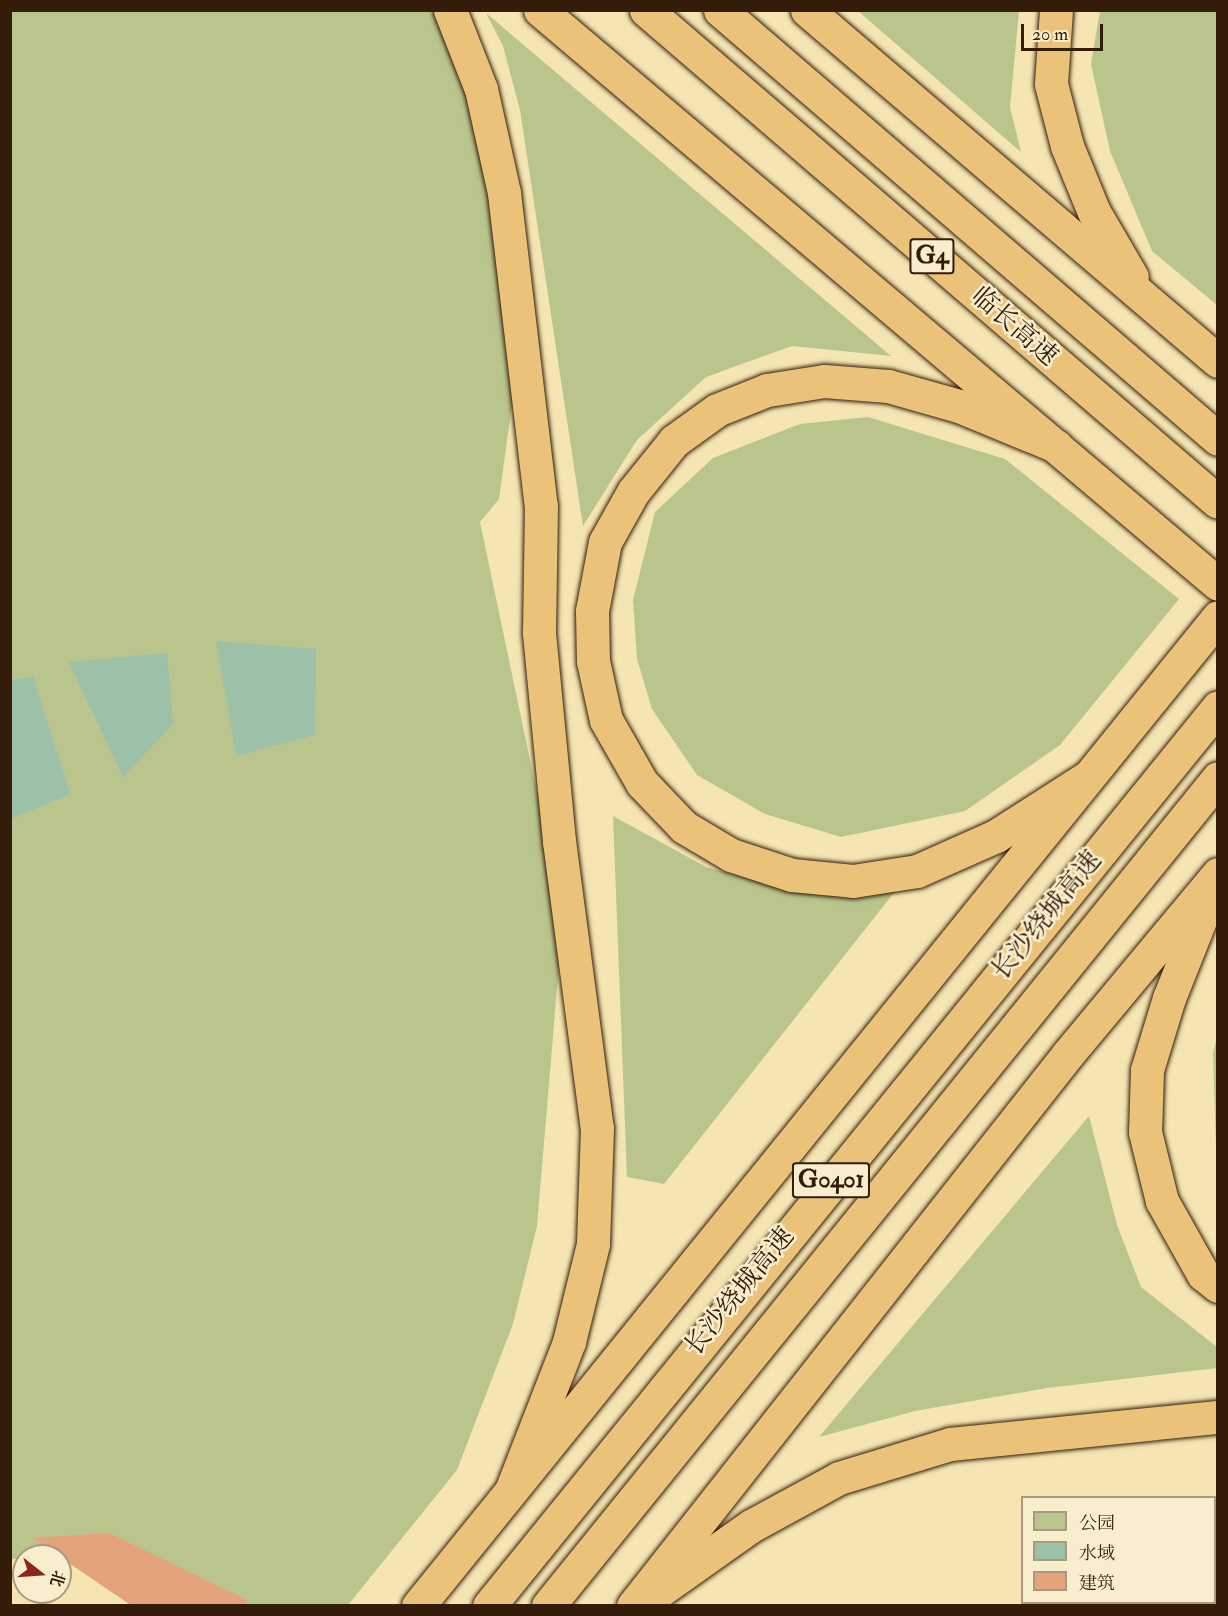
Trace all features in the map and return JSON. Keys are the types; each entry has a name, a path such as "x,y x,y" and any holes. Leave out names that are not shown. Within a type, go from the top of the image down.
{"highway":[{"path":"450,10 481,89 504,194 541,506 539,633 557,829 597,1128 593,1244 569,1341 513,1488"},
{"path":"540,10 1218,584"},
{"name":"临长高速","path":"646,10 1218,502"},
{"name":"临长高速","path":"720,10 1218,439"},
{"path":"807,10 1218,362"},
{"path":"1056,10 1051,84 1067,146 1094,212 1145,300"},
{"path":"1056,446 960,406 888,386 824,381 767,390 717,411 674,441 633,492 605,542 592,611 593,661 606,720 642,783 684,827 730,855 792,875 853,881 917,871 996,836 1088,777"},
{"path":"418,1605 1218,617"},
{"name":"长沙绕城高速","path":"490,1605 1218,707"},
{"name":"长沙绕城高速","path":"548,1605 1215,781"},
{"path":"1218,874 1147,1070 1145,1132 1162,1201 1203,1274 1218,1286"},
{"path":"633,1605 1068,1054 1218,874"},
{"path":"639,1605 751,1526 839,1478 950,1444 1218,1417"}],"green space":[{"path":"10,11 450,11 521,339 499,499 480,522 563,917 537,1226 513,1324 457,1470 348,1605 191,1605 91,1556 72,1557 72,1544 12,1544 11,1559"},
{"path":"858,11 1019,11 1010,107 1021,152"},
{"path":"1100,11 1217,11 1217,305 1152,251 1110,151 1091,64"},
{"path":"486,13 891,356 792,346 706,377 637,440 583,526 520,110 503,46"},
{"path":"868,417 1005,459 1179,599 1060,745 965,811 841,837 765,814 697,775 652,709 637,659 633,600 655,512 713,458 800,424"},
{"path":"613,816 706,867 771,885 904,880 664,1184 627,1177"},
{"path":"1217,1036 1218,1181 1213,1053"},
{"path":"1089,1116 1117,1225 1141,1287 1217,1347 1217,1368 1047,1388 915,1411 819,1437"}],"water":[{"path":"216,641 316,649 315,735 236,756"},
{"path":"167,653 173,724 123,777 69,662"},
{"path":"33,676 70,794 11,819 11,680"}],"building":[{"path":"109,1533 247,1600 243,1606 132,1606 72,1565 72,1544 41,1544 32,1538"}]}
